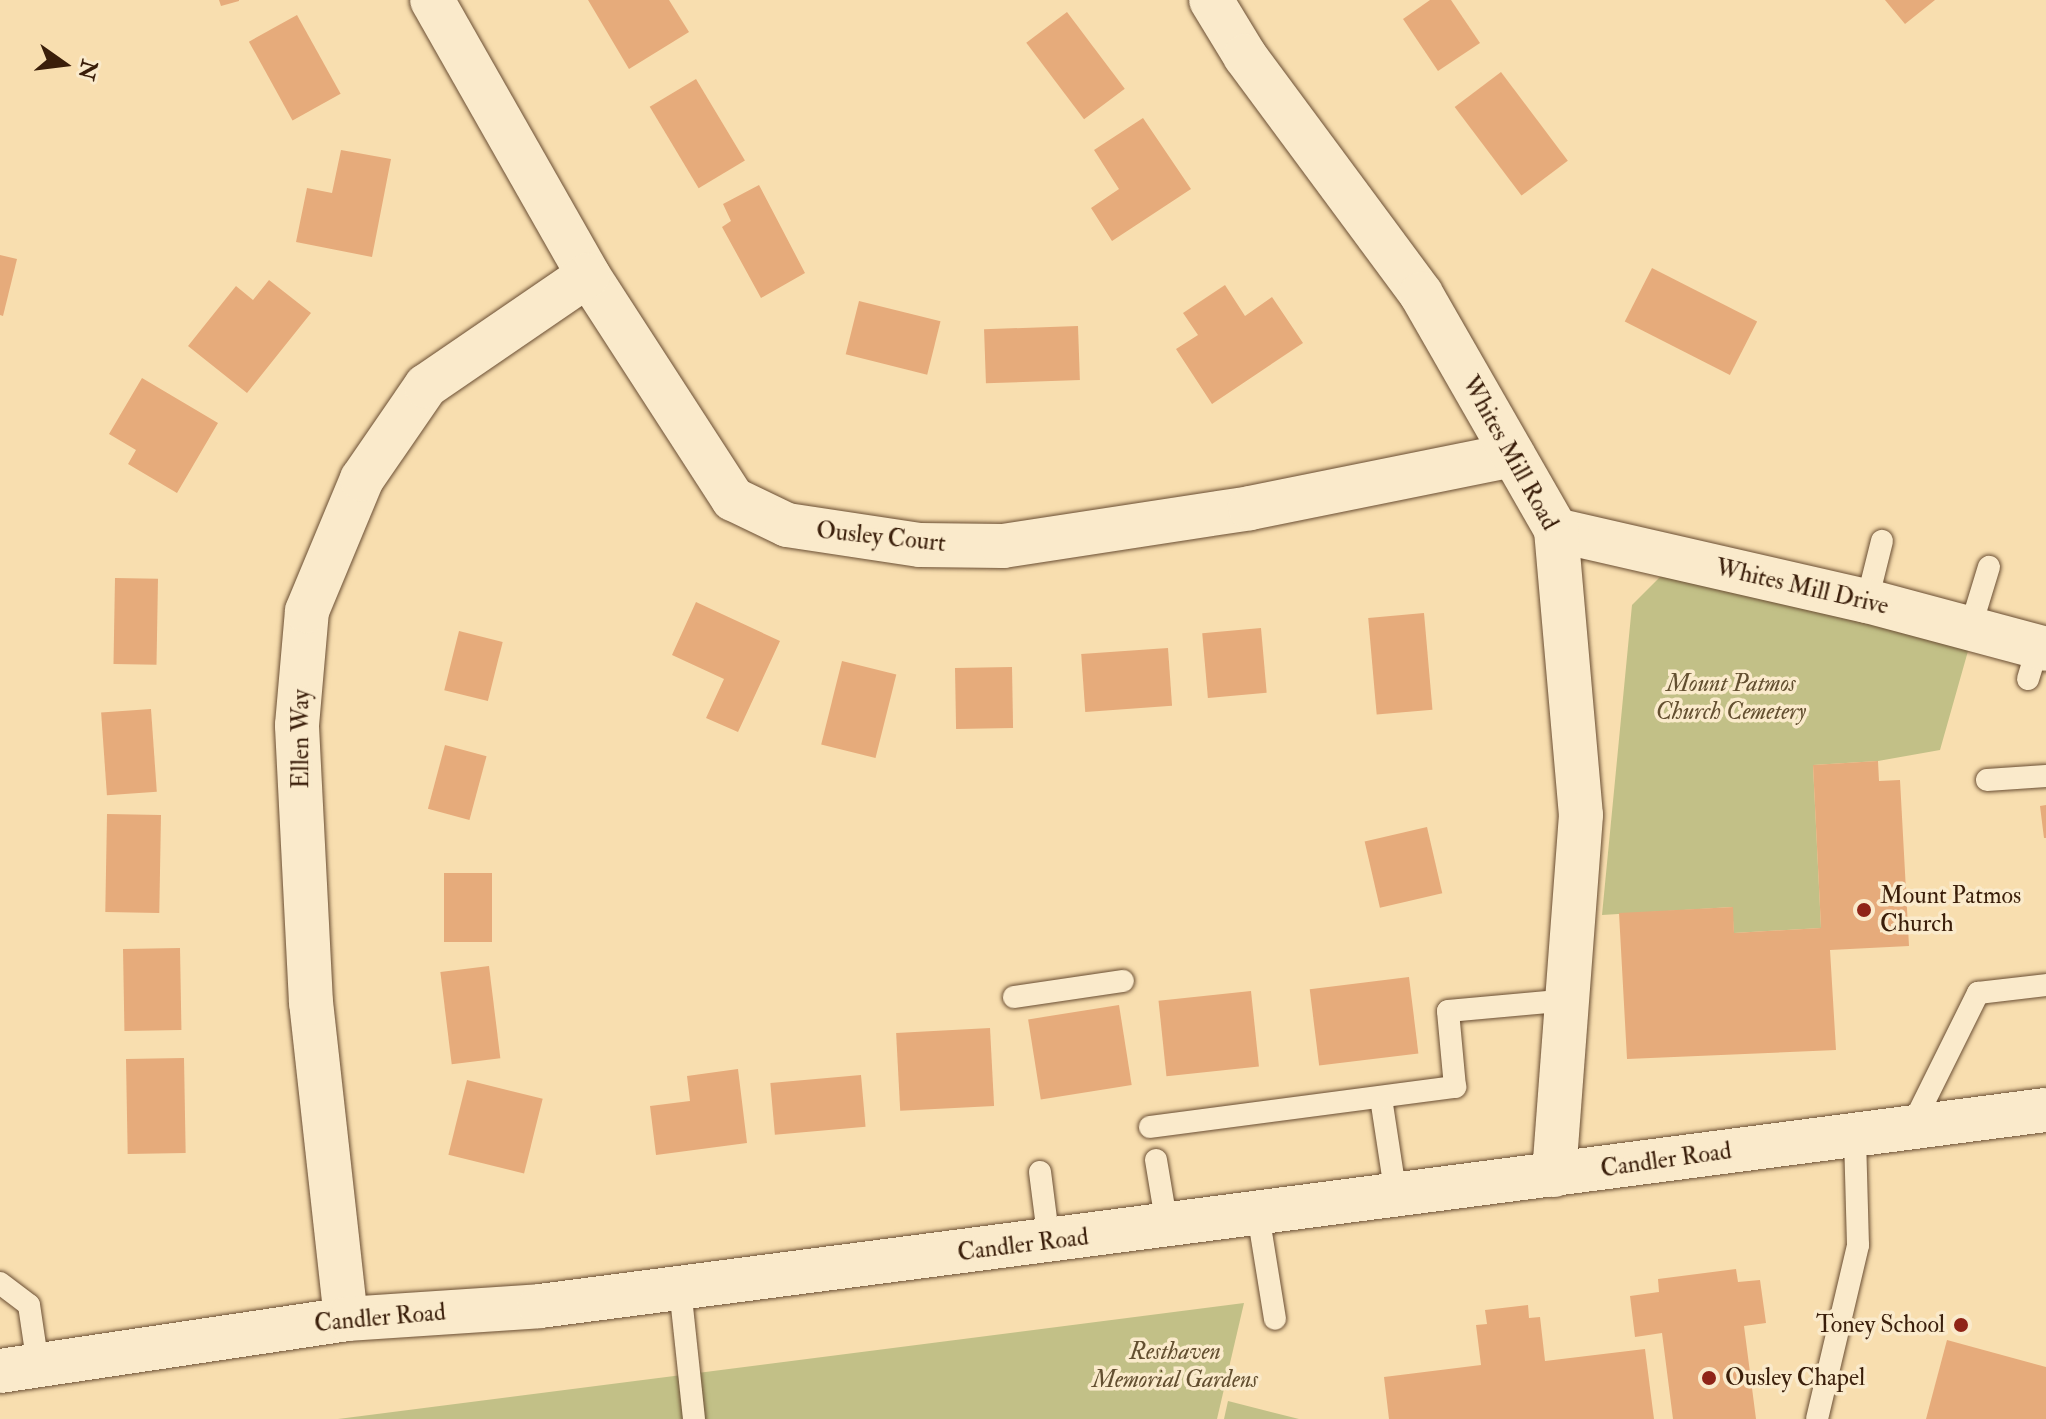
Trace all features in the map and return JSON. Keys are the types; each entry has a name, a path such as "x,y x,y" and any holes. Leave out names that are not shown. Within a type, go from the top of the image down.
{"street":[{"name":"Ousley Court","path":"432,0 588,275 733,499 787,525 836,536 920,545 1003,546 1250,508 1513,455"},
{"name":"Whites Mill Road","path":"1211,0 1245,56 1421,294 1556,530 1581,815 1570,1000 1554,1175"},
{"name":"Ellen Way","path":"346,1319 311,1003 297,725 307,611 362,479 426,386 588,275"},
{"name":"Whites Mill Drive","path":"1556,530 1867,601 1970,629 2037,658"},
{"name":"Candler Road","path":"19,1368 346,1319 540,1306 2046,1110"}],"lane":[{"path":"1867,601 1882,541"},
{"path":"1970,629 1989,567"},
{"path":"1987,780 2046,776"},
{"path":"1014,997 1123,981"},
{"path":"1911,1128 1978,993 2046,985"},
{"path":"1150,1127 1455,1087 1448,1011 1570,1000"},
{"path":"1381,1098 1396,1196"},
{"path":"1817,1419 1858,1245 1855,1135"},
{"path":"1156,1160 1167,1226"},
{"path":"1040,1172 1049,1242"},
{"path":"1258,1214 1275,1319"},
{"path":"0,1283 29,1305 19,1368"},
{"path":"680,1288 694,1419"}],"green space":[{"name":"Mount Patmos Church Cemetery","path":"1665,572 1970,644 1940,750 1878,761 1813,765 1821,928 1734,933 1732,907 1602,915 1632,605"},
{"name":"Resthaven Memorial Gardens","path":"1244,1303 1217,1419 338,1419"},
{"path":"1228,1401 1299,1419 1224,1419"}],"building":[{"path":"219,0 239,0 239,1 221,6"},
{"path":"588,0 669,0 689,32 629,69"},
{"path":"1430,0 1451,0 1480,43 1438,71 1403,19"},
{"path":"1885,0 1935,0 1905,24"},
{"path":"1067,12 1125,89 1084,119 1026,43"},
{"path":"297,15 341,94 293,120 249,42"},
{"path":"1501,72 1568,161 1521,196 1455,107"},
{"path":"696,79 745,160 699,188 650,107"},
{"path":"1143,118 1191,189 1112,241 1091,208 1119,189 1094,150"},
{"path":"341,150 391,159 372,257 296,242 307,188 332,193"},
{"path":"759,185 805,273 761,298 722,227 731,221 723,204"},
{"path":"0,255 17,259 3,316 0,315"},
{"path":"1652,268 1757,322 1730,375 1625,321"},
{"path":"269,280 311,313 247,393 188,346 236,286 253,300"},
{"path":"1225,285 1245,316 1272,297 1303,343 1212,404 1176,349 1198,335 1183,313"},
{"path":"859,301 941,321 927,375 846,354"},
{"path":"1078,326 1080,380 986,383 984,329"},
{"path":"142,378 218,423 177,493 128,464 136,450 109,434"},
{"path":"115,578 158,579 156,665 113,664"},
{"path":"696,602 780,641 738,732 706,718 724,679 672,655"},
{"path":"1424,613 1432,710 1377,715 1368,618"},
{"path":"1261,628 1267,693 1208,698 1202,633"},
{"path":"459,631 503,642 488,701 444,690"},
{"path":"1168,648 1172,706 1085,712 1081,654"},
{"path":"842,661 896,675 876,758 821,744"},
{"path":"1012,667 1013,728 956,729 955,668"},
{"path":"151,709 157,792 107,795 101,712"},
{"path":"445,745 487,756 469,820 428,809"},
{"name":"Mount Patmos Church","path":"1878,761 1879,781 1900,780 1909,946 1830,950 1836,1050 1627,1059 1619,913 1733,907 1734,933 1821,928 1813,765"},
{"path":"2046,805 2046,838 2044,838 2040,806"},
{"path":"107,814 161,815 159,913 105,912"},
{"path":"1427,827 1442,893 1380,908 1365,841"},
{"path":"444,873 492,873 492,942 444,942"},
{"path":"180,948 181,1030 124,1031 123,949"},
{"path":"489,966 500,1058 452,1064 440,972"},
{"path":"1409,977 1418,1053 1319,1066 1310,989"},
{"path":"1251,991 1259,1067 1166,1076 1159,1001"},
{"path":"1119,1005 1132,1085 1041,1099 1028,1019"},
{"path":"990,1028 994,1106 900,1111 896,1033"},
{"path":"184,1058 186,1153 128,1154 126,1059"},
{"path":"738,1069 747,1143 656,1155 650,1106 690,1101 687,1076"},
{"path":"861,1075 866,1127 775,1135 770,1083"},
{"path":"467,1080 543,1099 524,1174 448,1155"},
{"name":"Ousley Chapel","path":"1736,1269 1738,1282 1760,1280 1766,1323 1744,1326 1756,1419 1673,1419 1662,1333 1635,1337 1630,1296 1659,1292 1658,1279"},
{"path":"1528,1305 1529,1318 1540,1317 1545,1361 1645,1349 1654,1419 1389,1419 1384,1377 1481,1365 1476,1325 1487,1324 1485,1310"},
{"path":"1947,1340 2046,1367 2046,1419 1926,1419"}],"place":[{"name":"Mount Patmos Church","path":"1864,910"},
{"name":"Toney School","path":"1961,1325"},
{"name":"Ousley Chapel","path":"1709,1378"}]}
